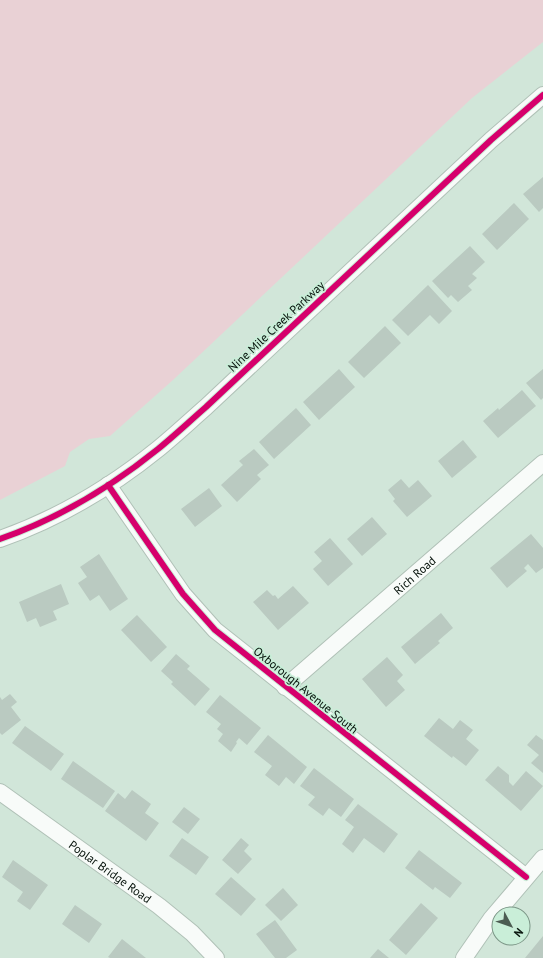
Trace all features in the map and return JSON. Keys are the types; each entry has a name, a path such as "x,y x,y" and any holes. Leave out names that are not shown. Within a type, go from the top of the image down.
{"street":[{"name":"Nine Mile Creek Parkway","path":"0,539 67,509 108,485 157,450 206,407 491,140 543,95"},
{"name":"Rich Road","path":"285,687 543,463"},
{"name":"Oxborough Avenue South","path":"108,485 183,594 215,630 526,877"},
{"name":"Poplar Bridge Road","path":"0,792 159,906 192,933 216,958"},
{"path":"464,958 491,919 543,858"}],"shaded area":[{"path":"0,0 543,0 543,42 472,98 173,380 110,436 89,439 70,452 65,466 0,500"}],"building":[{"path":"543,177 543,208 539,212 523,194"},
{"path":"514,203 529,219 497,250 482,234"},
{"path":"470,246 485,262 472,274 477,278 468,286 472,290 458,302 451,295 448,298 432,281"},
{"path":"428,285 452,311 439,324 430,315 408,336 392,320"},
{"path":"385,326 401,343 364,378 348,362"},
{"path":"339,369 355,387 319,420 303,402"},
{"path":"543,369 543,398 541,400 526,383"},
{"path":"522,390 536,406 498,438 483,421 498,408 499,410"},
{"path":"296,408 311,425 274,459 259,442"},
{"path":"463,440 477,457 452,478 438,461"},
{"path":"254,449 269,465 257,475 261,479 237,502 221,485 243,465 239,461"},
{"path":"401,479 409,488 418,480 432,496 407,517 393,501 395,499 388,490"},
{"path":"209,488 222,506 195,527 181,509"},
{"path":"372,517 387,534 362,556 347,539"},
{"path":"531,534 543,548 543,568 536,573 528,564 524,568 527,571 507,588 490,568"},
{"path":"330,538 353,564 328,586 313,569 322,561 314,552"},
{"path":"99,554 128,599 110,611 99,595 90,601 78,583 87,577 80,567"},
{"path":"61,584 69,604 53,611 57,620 40,627 36,618 27,622 19,602"},
{"path":"293,586 309,603 278,630 253,602 267,590 278,599"},
{"path":"441,613 453,628 438,641 440,643 415,664 401,647"},
{"path":"137,615 167,647 151,662 121,630"},
{"path":"176,654 190,666 187,669 210,689 195,706 171,684 173,682 161,671"},
{"path":"387,657 403,675 397,681 405,690 386,707 362,679"},
{"path":"10,694 17,702 11,707 21,720 2,735 0,733 0,697 2,700"},
{"path":"220,695 261,728 247,745 239,738 231,752 218,741 223,734 217,729 221,724 206,712"},
{"path":"439,718 453,729 460,720 473,730 466,739 479,750 466,766 453,756 452,758 424,736"},
{"path":"25,726 64,754 51,771 12,743"},
{"path":"268,735 307,767 294,784 286,777 279,786 265,775 272,766 254,752"},
{"path":"536,735 543,740 543,773 531,763 539,755 527,745"},
{"path":"73,761 115,791 103,808 61,779"},
{"path":"498,766 509,775 509,782 513,786 526,771 543,786 521,811 485,780"},
{"path":"314,768 354,799 341,817 329,808 323,816 308,805 315,797 300,786"},
{"path":"132,790 151,804 145,813 159,823 146,841 105,811 118,793 125,799"},
{"path":"358,804 398,834 384,853 364,838 353,853 342,844 354,827 345,820"},
{"path":"184,807 200,819 188,834 172,822"},
{"path":"182,838 209,857 196,875 169,856"},
{"path":"241,838 249,845 244,851 252,859 238,874 222,860"},
{"path":"419,850 462,883 450,898 435,887 433,890 405,868"},
{"path":"13,860 48,885 30,910 17,901 23,892 2,877"},
{"path":"231,877 256,899 241,916 215,894"},
{"path":"283,888 298,905 281,921 265,905"},
{"path":"421,903 438,918 406,955 389,940"},
{"path":"75,905 102,924 89,943 62,924"},
{"path":"275,920 297,950 286,958 275,958 256,934"},
{"path":"543,936 543,958 525,958"},
{"path":"122,939 146,958 108,957"},
{"path":"378,949 389,958 370,958"}],"cycle path":[{"path":"0,539 42,522 83,501 122,476 158,449 206,407 491,140 543,95"},
{"path":"108,485 183,594 215,630 526,877"}]}
